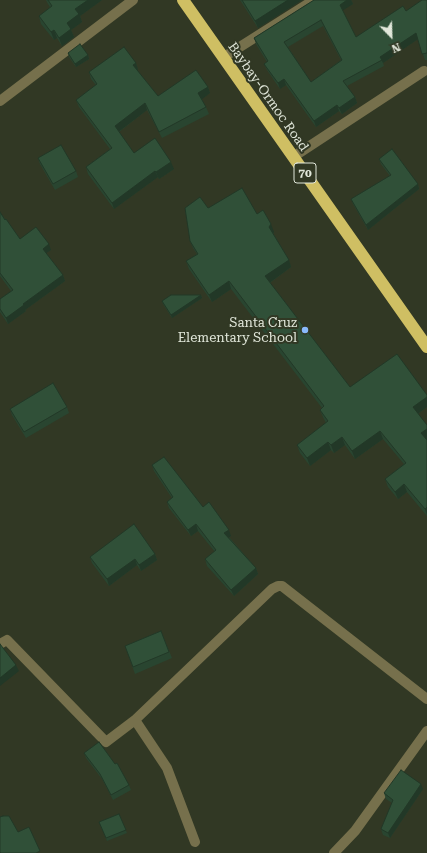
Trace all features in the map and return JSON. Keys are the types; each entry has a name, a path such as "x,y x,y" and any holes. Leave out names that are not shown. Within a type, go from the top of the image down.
{"highway":[{"name":"Baybay-Ormoc Road","path":"183,0 427,347"}],"street":[{"path":"0,101 133,0"},
{"path":"224,57 314,0"},
{"path":"293,157 424,71"},
{"path":"0,644 7,640 106,742 135,720 272,589 282,586 427,699"},
{"path":"135,720 167,768 195,842"},
{"path":"334,853 355,831 427,731"}],"building":[{"path":"48,0 88,0 75,9 79,14 67,23 71,29 59,38 54,30 51,32 39,16 52,6"},
{"path":"242,0 288,0 255,21"},
{"path":"314,0 347,0 340,5 356,37 403,6 406,11 422,0 427,0 427,53 422,54 416,33 380,57 382,60 343,81 355,97 339,108 337,105 314,121 284,79 278,83 264,64 268,61 254,38","holes":["321,20 342,60 311,82 284,42"]},
{"path":"80,44 88,55 75,64 68,53"},
{"path":"124,47 136,63 133,65 158,96 196,70 208,87 198,93 206,107 159,132 145,103 115,126 134,153 155,138 171,162 156,172 155,171 112,203 86,167 112,148 76,100 97,84 89,72"},
{"path":"61,145 76,171 53,184 38,158"},
{"path":"392,149 418,184 366,225 351,199 391,175 379,159"},
{"path":"242,188 257,214 263,210 271,224 269,227 289,260 265,276 350,387 397,354 427,395 427,397 413,407 427,425 427,429 421,433 427,440 427,507 425,509 404,484 395,492 385,479 406,463 380,431 352,451 342,437 331,445 328,442 307,458 297,445 328,421 320,410 324,406 229,281 209,295 186,261 198,254 190,241 185,208 200,197 208,208"},
{"path":"0,212 20,239 36,227 49,244 43,249 63,275 6,318 0,309 0,299 13,290 0,273"},
{"path":"171,295 201,295 171,315 162,301"},
{"path":"53,383 67,407 24,432 10,409"},
{"path":"164,457 203,507 209,502 229,530 224,533 256,568 231,590 205,559 216,550 196,524 188,530 167,502 173,497 152,465"},
{"path":"134,524 155,554 139,565 135,559 107,579 90,557"},
{"path":"161,631 169,652 133,667 125,646"},
{"path":"0,644 16,665 0,678"},
{"path":"99,742 115,764 117,763 129,785 111,795 100,774 84,753"},
{"path":"401,770 421,784 388,833 381,829 393,800 384,793"},
{"path":"119,814 126,830 106,838 99,822"},
{"path":"9,816 18,832 29,827 40,851 36,853 1,853 0,817"}],"place":[{"name":"Santa Cruz Elementary School","path":"305,330"}]}
